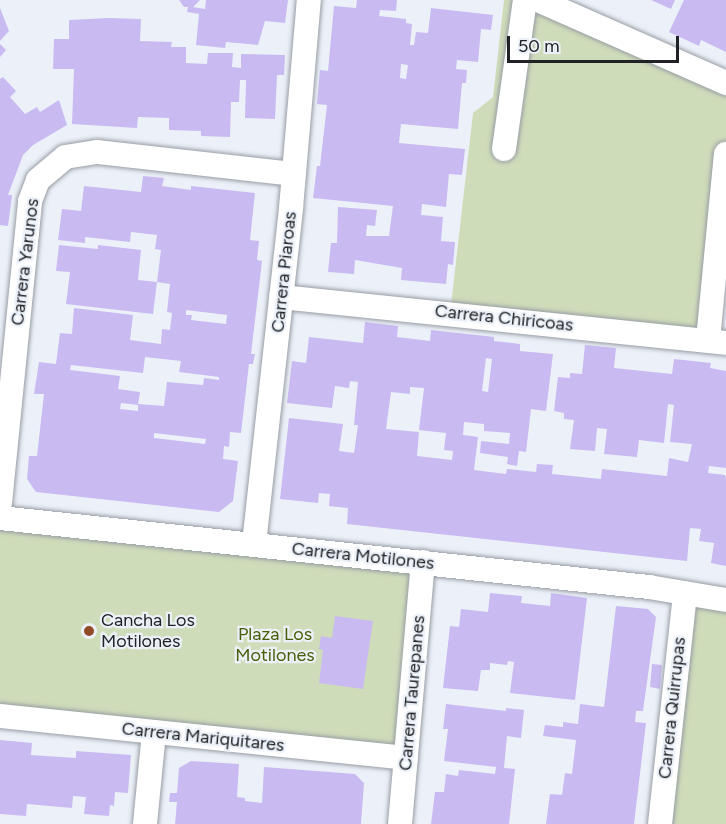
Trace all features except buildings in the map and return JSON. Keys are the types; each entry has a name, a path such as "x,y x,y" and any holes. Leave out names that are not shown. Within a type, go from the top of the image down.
{"street":[{"name":"Carrera Piaroas","path":"254,544 294,174 309,0"},
{"path":"504,149 525,0"},
{"path":"538,0 726,83"},
{"name":"Carrera Yarunos","path":"0,503 30,201 38,180 66,157 97,152 294,174"},
{"path":"717,341 726,154"},
{"name":"Carrera Chiricoas","path":"281,297 717,341"},
{"name":"Carrera Motilones","path":"0,518 423,562 685,592 726,600"},
{"name":"Carrera Taurepanes","path":"400,824 423,562"},
{"name":"Carrera Quirrupas","path":"660,824 685,592"},
{"name":"Carrera Mariquitares","path":"0,716 406,758"},
{"path":"145,824 154,732"}],"green space":[{"path":"504,0 538,0 726,83 726,154 708,340 450,314 473,113 493,97"},
{"name":"Plaza Los Motilones","path":"0,518 423,562 406,758 0,716"},
{"path":"685,593 726,600 726,824 660,824"}],"place":[{"name":"Cancha Los Motilones","path":"89,631"}]}
